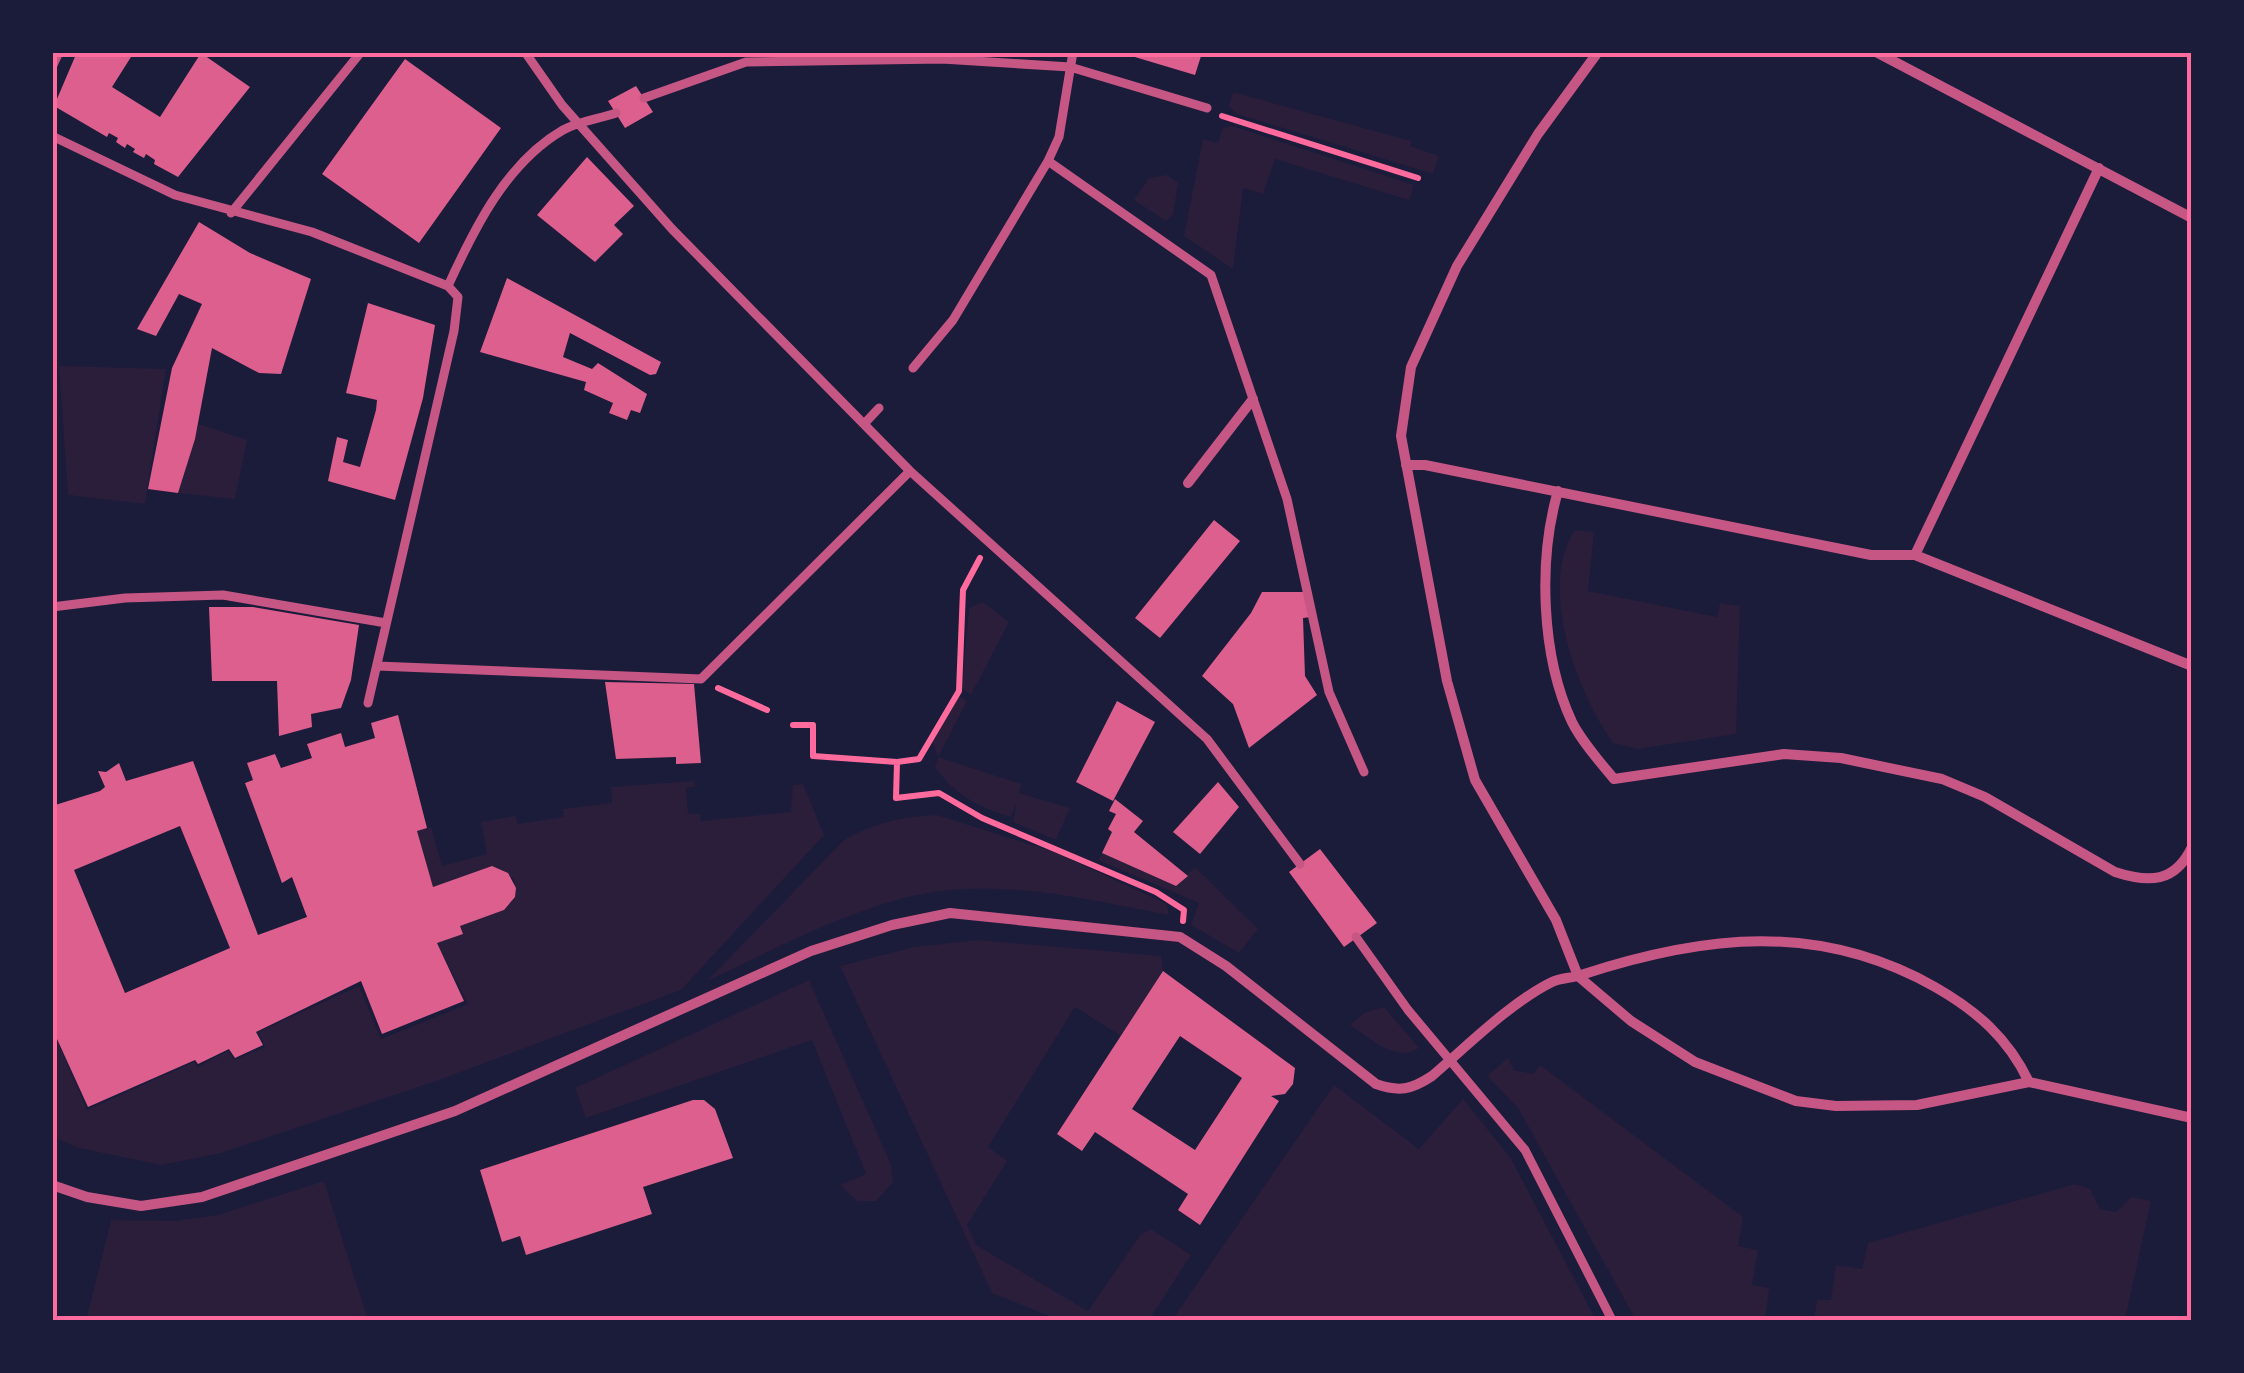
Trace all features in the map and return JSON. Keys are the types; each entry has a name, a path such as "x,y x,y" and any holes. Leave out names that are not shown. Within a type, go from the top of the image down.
{"street":[{"path":"52,66 59,52"},
{"path":"230,213 361,52"},
{"path":"525,52 578,124 672,230 910,471 1207,739 1300,864"},
{"path":"913,368 953,320 1048,161 1058,137 1073,52"},
{"path":"1598,52 1490,207 1430,320 1403,401 1401,436 1447,681 1475,780 1556,920 1578,976 1631,1021 1695,1062 1796,1101 1836,1106 1918,1105 2029,1082 2192,1118"},
{"path":"1876,52 2192,218"},
{"path":"644,98 733,64 775,58 942,59 1070,66 1207,108"},
{"path":"448,286 481,217 518,170 544,144 578,124 616,113"},
{"path":"52,136 175,195 230,213 312,232 448,286 458,297 454,330 368,703"},
{"path":"1048,161 1211,275 1287,499 1329,692 1364,772"},
{"path":"1915,555 2099,168"},
{"path":"1188,483 1254,400"},
{"path":"864,424 878,408"},
{"path":"1406,466 1425,465 1872,555 1915,555 2192,666"},
{"path":"377,666 701,679 910,471"},
{"path":"1558,491 1546,558 1552,658 1572,722 1614,779 1784,754 1841,758 1942,779 1985,797 2116,872 2138,880 2154,882 2170,875 2192,847"},
{"path":"52,606 158,596 224,595 386,622"},
{"path":"52,1185 87,1197 141,1206 202,1197 455,1112 811,951 892,925 950,914 1030,918 1180,937 1226,966 1376,1084 1394,1090 1413,1089 1552,982 1650,953 1730,941 1852,949 1918,977 1984,1020 2011,1045 2029,1082"},
{"path":"1356,936 1525,1150 1612,1320"}],"path":[{"path":"1221,115 1418,178"},
{"path":"793,725 813,725 813,756 897,762 919,759 958,692 963,590 987,543"},
{"path":"701,679 766,710"},
{"path":"897,762 896,798 939,794 982,818 1171,901"}],"shaded area":[{"path":"1233,92 1411,141 1410,146 1439,156 1433,174 1237,114 1229,106"},
{"path":"1232,126 1414,185 1409,200 1275,159 1263,194 1243,188 1233,269 1184,236 1203,139 1218,143 1223,128"},
{"path":"1167,175 1178,183 1173,215 1166,221 1134,200 1149,178"},
{"path":"59,366 166,369 145,504 68,495"},
{"path":"199,424 247,440 235,499 178,493"},
{"path":"1575,530 1594,532 1588,591 1717,617 1720,603 1740,606 1736,734 1637,749 1613,743 1587,696 1566,639 1560,580 1564,553"},
{"path":"983,602 1009,622 971,695 962,688 969,608"},
{"path":"958,695 967,701 938,757 933,742"},
{"path":"938,757 1021,784 1019,793 1070,808 1056,840 1013,822 1017,801 1011,817 959,792 935,767"},
{"path":"694,781 695,786 686,788 688,814 700,814 701,821 791,812 793,785 803,784 824,835 681,990 439,1080 221,1153 161,1165 79,1148 53,1137 52,1028 87,1110 194,1062 197,1067 228,1051 234,1060 265,1047 258,1032 359,986 381,1039 468,1004 437,943 462,934 460,926 504,910 515,898 514,879 492,866 433,887 417,831 431,827 442,866 487,854 481,822 515,816 518,824 564,817 563,809 612,803 611,787"},
{"path":"937,815 1054,852 1167,904 1169,915 1037,892 937,891 854,914 707,981 843,841 888,822"},
{"path":"1102,853 1176,886 1195,867 1258,929 1239,953 1191,925 1199,903 1098,860"},
{"path":"978,940 1161,956 1163,971 1121,1036 1075,1007 988,1147 1007,1161 967,1225 976,1245 1088,1311 1141,1234 1151,1229 1191,1255 1149,1320 1059,1320 992,1293 840,966 914,947"},
{"path":"809,980 891,1164 893,1182 876,1201 857,1201 840,1185 866,1174 812,1040 586,1118 575,1088"},
{"path":"1384,1007 1419,1048 1392,1051 1350,1025 1364,1013"},
{"path":"1508,1058 1514,1070 1533,1074 1540,1065 1743,1217 1738,1246 1758,1250 1752,1285 1769,1288 1765,1320 1636,1320 1518,1108 1487,1076"},
{"path":"1334,1085 1419,1149 1463,1099 1510,1157 1596,1320 1172,1320"},
{"path":"324,1181 368,1320 86,1320 111,1220 175,1221 218,1215"},
{"path":"2075,1184 2090,1189 2100,1209 2116,1212 2131,1197 2151,1201 2125,1320 1814,1320 1817,1300 1831,1300 1836,1265 1862,1269 1868,1243"}],"building":[{"path":"77,52 124,52 131,57 112,87 160,117 201,53 250,87 178,177 154,164 155,160 146,154 144,158 127,144 125,148 116,142 118,138 109,133 107,137 54,106"},
{"path":"1118,52 1199,52 1202,53 1195,75"},
{"path":"405,59 501,128 419,243 322,174"},
{"path":"636,86 653,112 625,128 608,101"},
{"path":"587,157 634,206 614,225 623,234 595,262 537,215"},
{"path":"199,222 250,253 311,279 281,374 259,373 212,348 195,439 178,493 148,489 172,368 202,304 179,294 156,336 137,329"},
{"path":"507,278 661,362 656,374 650,375 570,333 563,357 592,369 598,363 647,394 640,413 631,410 627,420 609,413 613,403 584,390 586,382 480,352"},
{"path":"368,303 435,325 423,398 395,500 328,481 337,437 348,440 343,462 360,467 376,410 377,400 346,393"},
{"path":"1214,520 1240,541 1160,638 1135,618"},
{"path":"1262,592 1306,592 1311,617 1303,618 1305,676 1317,695 1249,748 1233,704 1202,676 1251,613"},
{"path":"209,607 253,607 359,625 351,680 341,708 311,714 312,727 279,736 277,681 212,681"},
{"path":"605,682 694,684 701,763 676,764 676,757 616,759"},
{"path":"1117,701 1155,722 1113,801 1076,782"},
{"path":"398,715 427,828 417,831 433,887 492,866 508,873 516,888 515,897 504,910 460,926 463,934 437,943 464,1001 382,1034 361,981 256,1032 263,1045 235,1058 229,1049 198,1064 195,1060 88,1107 52,1028 52,806 100,791 105,787 98,771 106,772 119,763 126,781 193,761 258,935 307,917 292,877 282,883 245,783 253,780 247,763 275,754 281,768 312,758 307,744 341,733 345,747 375,738 371,723","holes":["180,826 230,948 125,993 74,870"]},
{"path":"1218,782 1239,807 1200,854 1173,832"},
{"path":"1115,799 1143,821 1134,832 1188,876 1176,886 1102,853 1112,832 1108,829 1116,814 1109,811"},
{"path":"1320,849 1377,923 1344,947 1289,872"},
{"path":"1163,971 1295,1068 1293,1084 1285,1094 1271,1096 1279,1101 1200,1225 1178,1210 1188,1194 1095,1132 1082,1151 1057,1134","holes":["1180,1036 1242,1078 1195,1150 1132,1109"]},
{"path":"693,1100 704,1100 715,1109 733,1158 643,1187 652,1214 526,1255 520,1236 502,1242 480,1170"}]}
